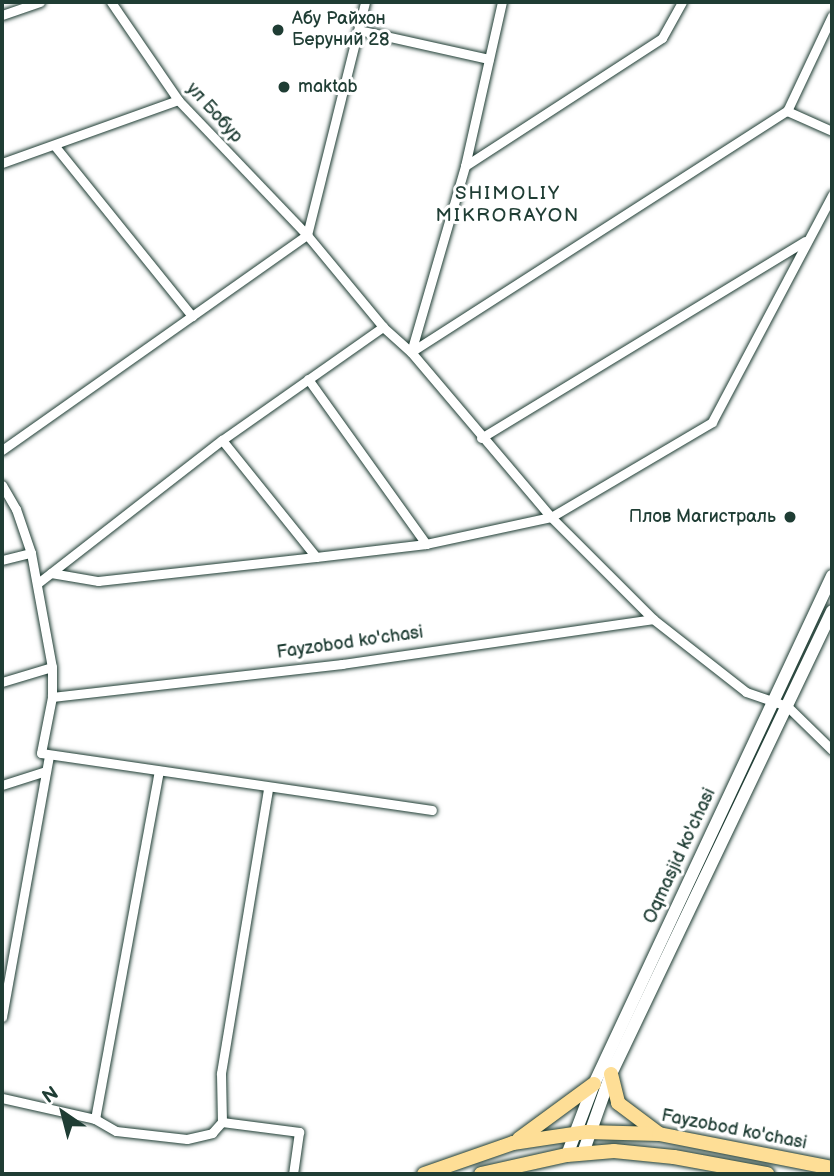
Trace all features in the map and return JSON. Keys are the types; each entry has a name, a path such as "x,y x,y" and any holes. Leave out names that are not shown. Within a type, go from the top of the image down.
{"main road":[{"name":"Oqmasjid ko'chasi","path":"583,1153 581,1133 594,1084 832,576"},
{"name":"Oqmasjid ko'chasi","path":"567,1154 581,1133 611,1073 832,611"},
{"path":"611,1073 618,1103 659,1133"},
{"path":"513,1143 594,1084"},
{"name":"Fayzobod ko'chasi","path":"424,1174 513,1143 581,1133 659,1133 832,1168"},
{"name":"Fayzobod ko'chasi","path":"481,1174 567,1154 643,1152 767,1174"}],"street":[{"path":"2,15 40,2"},
{"name":"ул Бобур","path":"111,2 178,100 307,235"},
{"path":"2,450 307,235 365,2"},
{"path":"411,352 465,166 502,2"},
{"path":"465,166 662,38 682,2"},
{"path":"411,352 788,111 832,16"},
{"path":"359,30 489,59"},
{"path":"2,163 178,100"},
{"path":"788,111 832,131"},
{"path":"54,145 192,316"},
{"path":"51,573 98,580 316,557 426,544 551,517 712,422 832,195"},
{"path":"307,235 383,327 411,352 481,438 551,517 653,619 746,692 787,706 832,750"},
{"path":"481,438 808,239"},
{"path":"38,583 222,440 383,327"},
{"path":"308,379 426,544"},
{"path":"222,440 316,557"},
{"path":"2,485 16,509 30,553 38,583 52,667 52,697 41,753 268,789 432,810"},
{"path":"2,561 30,553"},
{"name":"Fayzobod ko'chasi","path":"52,697 342,664 653,619"},
{"path":"2,682 52,667"},
{"path":"2,1017 48,756"},
{"path":"2,785 46,771"},
{"path":"95,1119 159,771"},
{"path":"2,1098 95,1119 116,1131 187,1139 212,1133 222,1122 221,1073 268,789"},
{"path":"222,1122 299,1132 293,1174"}],"place":[{"name":"Абу Райхон Беруний 28","path":"278,30"},
{"name":"maktab","path":"284,87"},
{"name":"Плов Магистраль","path":"790,517"}],"district":[{"name":"SHIMOLIY MIKRORAYON","path":"508,205"}]}
